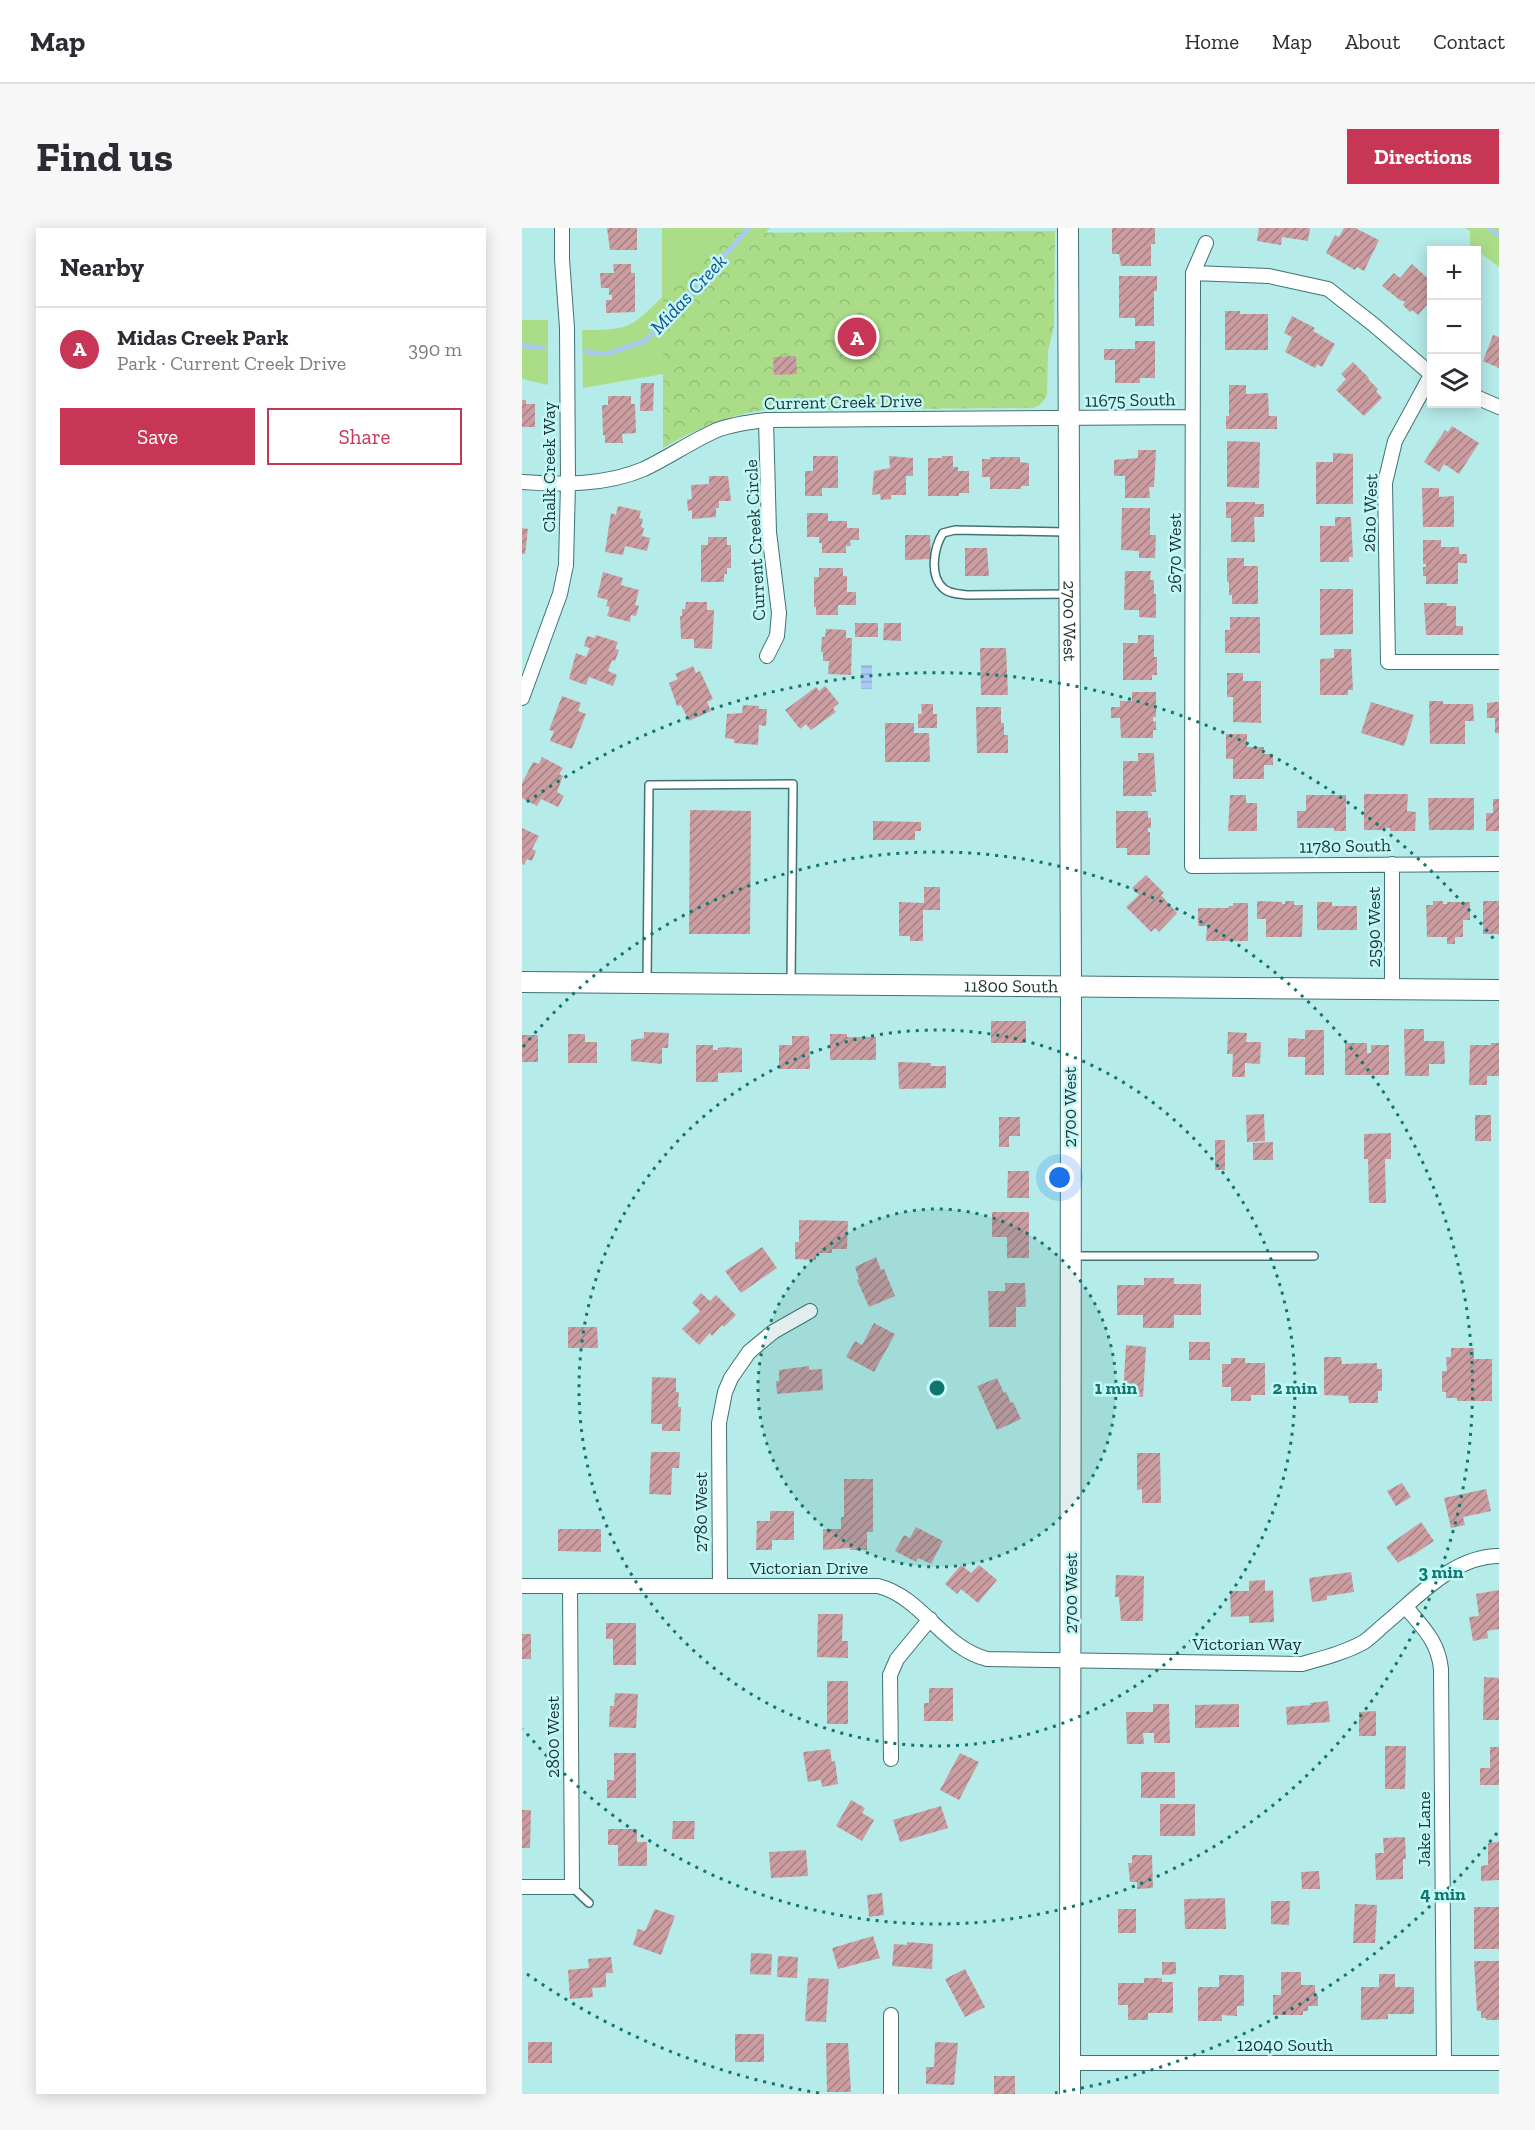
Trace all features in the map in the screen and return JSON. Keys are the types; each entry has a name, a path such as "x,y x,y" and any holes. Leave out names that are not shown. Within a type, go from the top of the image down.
{"main road":[{"name":"2700 West","path":"1068,228 1071,988 1070,2094"},
{"name":"11800 South","path":"522,982 1392,991 1499,990"}],"street":[{"name":"Chalk Creek Way","path":"522,698 564,579 567,550 567,328 562,228"},
{"name":"2670 West","path":"1192,866 1193,273 1206,243"},
{"path":"1193,273 1269,276 1328,289 1427,371"},
{"name":"2610 West","path":"1427,382 1395,441 1385,483 1388,662 1499,662"},
{"path":"1481,399 1499,407"},
{"name":"11675 South","path":"1068,418 1192,417"},
{"name":"Current Creek Drive","path":"522,482 568,484 619,477 643,469 717,430 739,423 766,420 1068,418"},
{"name":"Current Creek Circle","path":"766,420 769,532 779,613 777,636 767,656"},
{"name":"2590 West","path":"1392,864 1392,991"},
{"name":"11780 South","path":"1192,866 1499,864"},
{"name":"2780 West","path":"720,1586 719,1439 721,1407 731,1378 739,1365 760,1342 810,1311"},
{"name":"Victorian Way","path":"1071,1659 1302,1664 1337,1655 1365,1641 1446,1574 1467,1562 1499,1556"},
{"name":"Victorian Drive","path":"522,1586 878,1586 896,1592 969,1652 978,1656 996,1660 1071,1659"},
{"name":"2800 West","path":"570,1586 572,1887"},
{"name":"Jake Lane","path":"1406,1607 1430,1636 1439,1653 1441,1669 1444,2063"},
{"path":"891,1759 890,1675 897,1659 930,1619"},
{"path":"522,1887 572,1887"},
{"path":"891,2015 891,2094"},
{"name":"12040 South","path":"1070,2063 1499,2062"}],"lane":[{"path":"1068,532 954,530 943,532 937,542 935,559 938,579 943,588 951,593 967,595 1069,594"},
{"path":"647,983 650,785 793,784 792,985"},
{"path":"1070,1256 1314,1256"},
{"path":"572,1887 588,1903"}],"green space":[{"path":"662,228 770,228 663,348 663,374 583,388 582,330 627,326 635,322 662,297"},
{"path":"1465,228 1499,228 1499,267 1481,253 1481,246 1470,245 1470,231"},
{"path":"1055,231 1054,326 1048,351 1047,395 1040,405 1033,408 763,410 711,424 663,448 663,297 720,233"},
{"path":"522,320 548,320 548,385 522,379"}],"water":[{"path":"861,665 872,665 872,689 861,689"}],"building":[{"path":"607,228 637,228 637,250 610,250"},
{"path":"1112,228 1155,228 1155,244 1151,244 1151,266 1121,266 1119,254 1112,254"},
{"path":"1259,228 1310,228 1308,241 1282,237 1281,245 1257,241"},
{"path":"1344,228 1355,228 1379,240 1364,271 1357,267 1355,270 1326,253 1335,235 1339,237"},
{"path":"613,264 631,264 631,273 635,273 635,312 606,313 606,300 612,300 612,295 609,295 609,288 601,288 600,273 614,273"},
{"path":"1412,264 1427,278 1427,305 1418,315 1412,310 1410,312 1403,305 1405,302 1382,286 1394,273 1400,278"},
{"path":"1119,276 1157,276 1157,291 1154,291 1154,326 1135,326 1135,318 1119,318"},
{"path":"1225,311 1240,311 1240,314 1268,314 1268,350 1225,350"},
{"path":"1292,316 1315,328 1313,331 1335,344 1322,367 1317,364 1315,368 1285,352 1292,337 1284,333"},
{"path":"1493,335 1499,337 1499,368 1483,361"},
{"path":"1135,341 1155,341 1155,378 1140,378 1140,383 1115,383 1115,360 1104,360 1104,349 1135,349"},
{"path":"796,356 797,374 774,375 773,357"},
{"path":"1353,362 1378,389 1376,391 1382,398 1364,416 1336,390 1346,379 1341,374"},
{"path":"641,383 654,383 653,411 640,411"},
{"path":"1229,385 1246,385 1246,394 1268,393 1269,416 1277,416 1277,429 1226,429 1226,416 1229,416"},
{"path":"608,396 631,396 631,404 635,404 636,433 622,434 623,443 605,443 602,405 608,405"},
{"path":"522,400 526,400 526,404 535,404 535,427 522,427"},
{"path":"1452,426 1479,443 1459,474 1444,464 1439,472 1424,462 1445,430 1448,432"},
{"path":"1227,441 1260,442 1259,488 1227,487"},
{"path":"1138,450 1156,450 1154,487 1149,487 1150,498 1125,498 1125,476 1114,476 1114,460 1138,458"},
{"path":"1333,453 1353,454 1353,504 1316,504 1316,462 1333,462"},
{"path":"813,456 838,456 838,488 822,488 822,496 805,496 805,471 813,471"},
{"path":"889,456 913,458 913,476 906,476 906,495 891,495 891,499 881,500 880,494 872,495 874,471 890,468"},
{"path":"942,456 953,456 953,467 958,467 958,471 969,471 969,493 959,493 959,496 928,496 928,458 942,458"},
{"path":"990,457 1020,457 1020,462 1029,463 1029,486 1021,486 1021,489 990,489 990,477 982,477 982,459 990,459"},
{"path":"709,476 728,476 731,501 719,501 716,517 692,519 692,510 688,511 687,500 692,499 691,485 709,484"},
{"path":"1422,488 1439,488 1439,497 1454,496 1454,527 1423,527"},
{"path":"1226,502 1264,504 1264,517 1254,517 1255,542 1231,542 1231,518 1226,518"},
{"path":"618,506 641,511 639,518 643,519 641,527 644,528 642,536 650,538 647,551 625,546 623,555 605,552 611,513 616,515"},
{"path":"1122,508 1150,508 1150,535 1156,535 1155,558 1139,558 1139,551 1121,550"},
{"path":"807,513 828,513 828,521 847,521 847,528 859,528 859,540 850,540 851,546 846,546 846,553 822,553 822,543 819,543 819,537 807,537"},
{"path":"1335,517 1351,517 1353,557 1349,557 1349,562 1320,562 1320,526 1335,526"},
{"path":"522,528 528,529 525,554 522,554"},
{"path":"905,535 930,535 931,559 905,560"},
{"path":"708,537 727,537 727,545 731,545 731,568 727,568 727,574 724,574 724,582 701,582 701,545 708,545"},
{"path":"1423,540 1441,540 1441,547 1459,547 1459,554 1467,554 1467,563 1458,563 1458,584 1426,584 1426,576 1423,576 1423,567 1426,567 1426,564 1423,564"},
{"path":"965,548 987,548 989,576 965,576"},
{"path":"1227,558 1244,558 1244,566 1258,566 1258,604 1232,604 1232,595 1229,595 1229,582 1227,582"},
{"path":"819,568 843,568 843,576 847,576 847,592 856,592 856,605 838,605 838,615 816,615 814,577 819,577"},
{"path":"1125,571 1151,571 1150,580 1154,580 1154,594 1156,594 1156,618 1139,617 1139,610 1124,610"},
{"path":"603,572 623,578 621,585 639,590 635,605 639,606 636,616 631,615 630,622 607,616 610,607 606,606 608,600 597,597"},
{"path":"1320,589 1353,589 1353,634 1320,635"},
{"path":"686,602 707,602 707,610 714,610 712,649 694,648 694,639 681,639 680,616 682,616 682,609 685,609"},
{"path":"1424,603 1447,603 1447,606 1456,606 1456,626 1463,626 1463,635 1426,635"},
{"path":"1230,617 1260,617 1260,653 1225,653 1225,630 1230,630"},
{"path":"855,623 878,623 878,637 855,637"},
{"path":"884,623 901,623 901,641 883,640"},
{"path":"826,629 846,630 846,638 852,638 851,675 828,674 829,661 823,661 823,652 821,652 822,637 825,637"},
{"path":"596,635 618,642 615,649 619,650 608,671 617,675 613,686 589,677 586,685 569,679 576,653 586,657 590,648 584,646 587,636 595,638"},
{"path":"1138,635 1154,635 1157,675 1152,675 1152,680 1123,680 1123,643 1138,643"},
{"path":"980,648 1006,648 1008,695 981,695"},
{"path":"1334,649 1351,649 1353,690 1348,690 1348,695 1320,695 1320,659 1334,658"},
{"path":"693,666 696,673 700,671 713,699 707,702 711,711 689,721 681,705 677,706 669,683 678,679 675,674"},
{"path":"1227,673 1243,673 1243,681 1261,681 1261,723 1233,722 1233,697 1227,697"},
{"path":"825,686 839,703 833,708 836,712 811,730 806,724 800,729 785,710 816,687 819,691"},
{"path":"1132,692 1156,692 1156,717 1153,717 1153,722 1156,721 1156,730 1153,730 1153,738 1121,738 1120,718 1111,718 1111,707 1120,707 1120,701 1132,701"},
{"path":"562,696 581,703 578,711 586,714 572,749 550,741 554,731 549,730"},
{"path":"1429,701 1443,701 1443,704 1473,704 1474,721 1465,721 1465,744 1430,744"},
{"path":"1371,702 1414,715 1404,746 1361,733"},
{"path":"1499,702 1499,733 1495,733 1495,718 1487,718 1487,703"},
{"path":"921,704 933,704 933,714 937,714 937,728 918,728 918,714 922,714"},
{"path":"743,705 767,709 766,726 759,725 758,745 734,743 734,739 725,738 727,714 742,713"},
{"path":"976,707 1001,707 1004,735 1008,735 1008,753 977,753"},
{"path":"885,723 914,723 914,733 929,733 930,762 885,762"},
{"path":"1226,734 1247,734 1247,747 1264,747 1264,754 1273,754 1273,765 1264,765 1264,779 1233,779 1233,759 1226,759"},
{"path":"1138,753 1154,753 1156,792 1151,792 1152,796 1123,796 1123,761 1138,761"},
{"path":"542,757 563,768 559,774 563,776 557,792 564,796 558,807 541,799 537,806 522,798 522,783 533,762 539,764"},
{"path":"1364,794 1408,794 1407,811 1416,812 1415,831 1390,831 1390,828 1364,830"},
{"path":"1230,795 1246,795 1246,803 1257,803 1257,831 1228,831"},
{"path":"1306,795 1346,795 1346,831 1334,831 1334,828 1297,828 1297,811 1306,811"},
{"path":"1428,798 1474,798 1474,830 1429,830"},
{"path":"1493,799 1499,799 1499,831 1486,831 1486,813 1493,813"},
{"path":"690,810 751,811 750,934 689,934"},
{"path":"1116,811 1148,811 1148,818 1151,818 1151,828 1148,828 1150,855 1127,855 1127,848 1116,848"},
{"path":"873,821 921,822 921,831 915,831 915,840 873,840"},
{"path":"522,828 539,836 532,849 536,851 532,861 527,859 524,865 522,864"},
{"path":"1146,875 1164,893 1161,895 1177,913 1159,932 1155,928 1151,932 1126,907 1139,895 1132,888"},
{"path":"924,887 940,887 940,910 923,910 923,941 910,941 910,936 899,936 899,902 924,903"},
{"path":"1257,901 1285,904 1285,901 1294,901 1294,905 1303,905 1302,937 1266,937 1266,919 1257,919"},
{"path":"1433,901 1443,901 1443,904 1470,902 1470,920 1463,920 1463,937 1455,937 1455,944 1447,944 1447,937 1427,937 1426,905 1433,905"},
{"path":"1483,901 1499,901 1499,934 1483,934"},
{"path":"1317,902 1332,902 1332,906 1357,906 1357,930 1317,930"},
{"path":"1233,903 1248,903 1248,941 1206,941 1207,926 1198,926 1198,908 1229,908 1233,906"},
{"path":"991,1021 1026,1021 1026,1043 991,1043"},
{"path":"1404,1029 1424,1029 1424,1041 1444,1041 1445,1064 1429,1064 1429,1076 1405,1076"},
{"path":"1305,1030 1324,1030 1324,1075 1305,1075 1305,1057 1288,1057 1288,1038 1305,1039"},
{"path":"644,1032 669,1033 668,1048 662,1048 662,1064 631,1061 631,1040 644,1038"},
{"path":"1228,1032 1247,1033 1246,1042 1261,1042 1260,1064 1245,1063 1245,1077 1232,1077 1233,1054 1227,1054"},
{"path":"568,1034 585,1034 585,1042 597,1042 597,1063 568,1063"},
{"path":"830,1034 847,1034 847,1037 876,1037 876,1060 830,1060"},
{"path":"522,1035 538,1035 538,1062 522,1062"},
{"path":"792,1036 809,1036 810,1069 779,1069 779,1045 792,1045"},
{"path":"1345,1043 1367,1043 1367,1053 1371,1053 1371,1045 1389,1045 1389,1075 1345,1075"},
{"path":"1491,1043 1499,1043 1499,1076 1487,1076 1487,1085 1469,1085 1470,1045 1491,1045"},
{"path":"696,1045 713,1045 713,1050 724,1047 742,1048 742,1072 718,1073 718,1082 696,1082"},
{"path":"898,1062 946,1066 946,1088 899,1089"},
{"path":"1264,1114 1265,1141 1247,1142 1246,1115"},
{"path":"1475,1115 1491,1115 1491,1141 1475,1141"},
{"path":"999,1117 1020,1117 1020,1136 1009,1136 1009,1147 999,1147"},
{"path":"1391,1133 1391,1159 1385,1159 1386,1203 1369,1203 1368,1159 1364,1159 1364,1134"},
{"path":"1215,1140 1225,1140 1225,1170 1215,1170"},
{"path":"1273,1142 1273,1160 1253,1160 1253,1143"},
{"path":"1008,1171 1029,1171 1029,1198 1007,1198"},
{"path":"992,1212 1029,1212 1029,1258 1007,1258 1007,1237 992,1237"},
{"path":"799,1220 848,1221 847,1249 832,1249 832,1253 816,1253 816,1260 795,1259 795,1242 799,1242"},
{"path":"762,1247 777,1268 741,1293 725,1271"},
{"path":"876,1257 881,1270 884,1269 895,1296 869,1307 857,1280 859,1279 855,1267"},
{"path":"1144,1278 1174,1278 1174,1284 1201,1284 1201,1315 1174,1315 1174,1328 1143,1328 1143,1315 1117,1315 1117,1285 1144,1285"},
{"path":"1005,1283 1025,1283 1026,1307 1016,1307 1016,1327 989,1327 988,1291 1005,1291"},
{"path":"701,1293 710,1301 716,1295 736,1315 712,1336 710,1333 699,1345 682,1329 700,1311 692,1303"},
{"path":"874,1323 895,1334 874,1372 846,1357 855,1341 862,1345"},
{"path":"568,1327 597,1327 598,1348 568,1348"},
{"path":"1189,1342 1210,1342 1210,1360 1189,1360"},
{"path":"1126,1345 1146,1347 1143,1397 1123,1395"},
{"path":"1451,1348 1474,1348 1474,1359 1492,1359 1492,1401 1457,1401 1457,1398 1446,1398 1446,1392 1442,1392 1442,1371 1447,1371 1446,1357 1451,1357"},
{"path":"1324,1357 1341,1357 1342,1364 1377,1363 1377,1369 1382,1369 1382,1391 1378,1391 1378,1403 1349,1403 1348,1396 1324,1395"},
{"path":"1231,1358 1245,1358 1245,1363 1265,1363 1265,1395 1251,1395 1251,1401 1231,1401 1231,1387 1222,1387 1222,1364 1231,1364"},
{"path":"809,1366 809,1370 822,1369 823,1390 777,1394 776,1381 779,1381 779,1370"},
{"path":"652,1377 676,1378 676,1392 679,1392 678,1407 681,1407 680,1431 662,1431 662,1424 651,1424"},
{"path":"997,1378 1021,1419 997,1430 977,1386"},
{"path":"651,1452 680,1452 679,1468 672,1468 671,1495 649,1494"},
{"path":"1137,1453 1160,1453 1161,1503 1142,1503 1142,1489 1137,1490"},
{"path":"844,1479 873,1479 873,1532 867,1532 867,1550 850,1550 850,1548 823,1550 823,1529 841,1529 841,1517 844,1517"},
{"path":"1402,1483 1411,1497 1396,1506 1387,1491"},
{"path":"1486,1489 1491,1511 1463,1517 1465,1525 1451,1528 1444,1498"},
{"path":"770,1511 794,1511 794,1540 772,1540 772,1550 756,1550 757,1521 770,1521"},
{"path":"1421,1522 1434,1541 1398,1563 1386,1547"},
{"path":"916,1527 943,1541 931,1564 918,1558 916,1562 895,1551 904,1535 910,1538"},
{"path":"558,1529 601,1529 601,1552 558,1551"},
{"path":"961,1565 971,1573 979,1565 997,1580 978,1603 961,1589 957,1594 945,1584"},
{"path":"1351,1572 1354,1592 1327,1596 1327,1600 1312,1602 1309,1578"},
{"path":"1116,1575 1144,1576 1143,1621 1121,1621 1119,1597 1115,1597"},
{"path":"1265,1580 1265,1591 1273,1590 1274,1622 1249,1623 1249,1616 1231,1617 1230,1591 1249,1591 1249,1581"},
{"path":"1499,1590 1499,1629 1487,1631 1488,1638 1473,1641 1469,1617 1479,1616 1476,1594"},
{"path":"818,1614 843,1614 842,1641 848,1641 848,1658 817,1657"},
{"path":"606,1623 636,1623 636,1665 613,1665 613,1639 606,1639"},
{"path":"522,1634 531,1634 531,1659 522,1659"},
{"path":"1484,1677 1499,1678 1499,1720 1483,1720"},
{"path":"827,1681 848,1681 848,1724 827,1724"},
{"path":"929,1688 953,1688 953,1721 924,1721 924,1703 929,1703"},
{"path":"615,1693 638,1694 636,1728 609,1727 610,1706 614,1706"},
{"path":"1328,1701 1330,1722 1287,1725 1286,1707"},
{"path":"1153,1704 1169,1704 1170,1743 1154,1743 1154,1733 1143,1733 1144,1744 1127,1744 1126,1712 1153,1712"},
{"path":"1239,1704 1239,1727 1195,1728 1195,1705"},
{"path":"1376,1711 1376,1736 1359,1736 1359,1712"},
{"path":"1385,1746 1406,1746 1405,1789 1385,1789"},
{"path":"1490,1747 1499,1747 1499,1785 1480,1785 1480,1768 1490,1768"},
{"path":"830,1749 832,1762 835,1761 838,1784 822,1787 821,1780 808,1782 803,1752"},
{"path":"614,1753 636,1753 636,1798 607,1798 607,1780 614,1780"},
{"path":"960,1753 979,1762 959,1800 940,1790"},
{"path":"1141,1772 1175,1772 1175,1798 1141,1798"},
{"path":"851,1800 865,1808 862,1813 874,1820 862,1841 836,1826"},
{"path":"1160,1804 1195,1804 1195,1836 1160,1836"},
{"path":"941,1806 948,1828 900,1842 893,1820"},
{"path":"522,1810 531,1810 530,1848 522,1848"},
{"path":"673,1821 695,1821 694,1839 672,1839"},
{"path":"608,1829 637,1829 637,1842 647,1842 647,1866 618,1866 618,1845 608,1845"},
{"path":"1405,1837 1406,1859 1403,1859 1403,1879 1376,1880 1375,1853 1384,1853 1383,1838"},
{"path":"1499,1842 1499,1880 1481,1881 1481,1866 1488,1865 1488,1843"},
{"path":"806,1850 808,1876 771,1878 769,1852"},
{"path":"1132,1855 1152,1855 1153,1888 1137,1889 1137,1882 1130,1882 1128,1863 1132,1863"},
{"path":"1319,1871 1320,1889 1302,1889 1301,1872"},
{"path":"882,1893 884,1915 869,1917 867,1895"},
{"path":"1225,1898 1226,1929 1185,1929 1184,1899"},
{"path":"1271,1901 1290,1901 1289,1925 1271,1924"},
{"path":"1355,1904 1377,1905 1375,1943 1353,1943"},
{"path":"1474,1907 1499,1907 1499,1949 1474,1949"},
{"path":"655,1909 675,1916 661,1955 633,1945 638,1929 645,1931"},
{"path":"1118,1909 1136,1909 1136,1933 1118,1933"},
{"path":"873,1936 880,1958 838,1969 832,1948"},
{"path":"907,1942 933,1944 932,1969 892,1966 894,1944 907,1945"},
{"path":"751,1953 772,1954 771,1975 750,1974"},
{"path":"778,1956 798,1957 797,1978 777,1977"},
{"path":"611,1957 613,1973 606,1973 606,1987 592,1988 593,1997 570,1999 568,1970 589,1968 588,1959"},
{"path":"1474,1961 1499,1961 1499,2020 1481,2018 1481,2011 1477,2011"},
{"path":"1162,1962 1176,1962 1176,1974 1162,1975"},
{"path":"965,1969 985,2007 965,2017 945,1979"},
{"path":"1281,1972 1301,1972 1301,1985 1315,1985 1318,2006 1308,2006 1308,2011 1303,2011 1303,2015 1273,2015 1273,1995 1281,1995"},
{"path":"1379,1974 1395,1974 1395,1987 1414,1987 1414,2014 1388,2014 1388,2019 1361,2020 1361,1987 1379,1987"},
{"path":"1219,1975 1244,1975 1244,2006 1237,2006 1237,2016 1222,2015 1222,2021 1198,2021 1198,1987 1219,1987"},
{"path":"808,1978 829,1979 826,2022 805,2021"},
{"path":"1144,1978 1162,1978 1162,1982 1173,1982 1173,2013 1148,2013 1148,2020 1128,2020 1128,2005 1118,2005 1118,1983 1144,1983"},
{"path":"735,2034 764,2034 764,2062 735,2062"},
{"path":"528,2042 552,2042 552,2063 528,2063"},
{"path":"935,2042 958,2043 954,2085 926,2084 926,2067 934,2067"},
{"path":"826,2043 848,2043 851,2092 827,2092"},
{"path":"994,2076 1015,2076 1015,2094 994,2094"}],"waterway":[{"name":"Midas Creek","path":"585,352 606,354 645,341 678,308 749,228"},
{"name":"Midas Creek","path":"1489,228 1499,236"},
{"name":"Midas Creek","path":"522,346 544,348"}],"place":[{"name":"Midas Creek Park","path":"857,337"}]}
